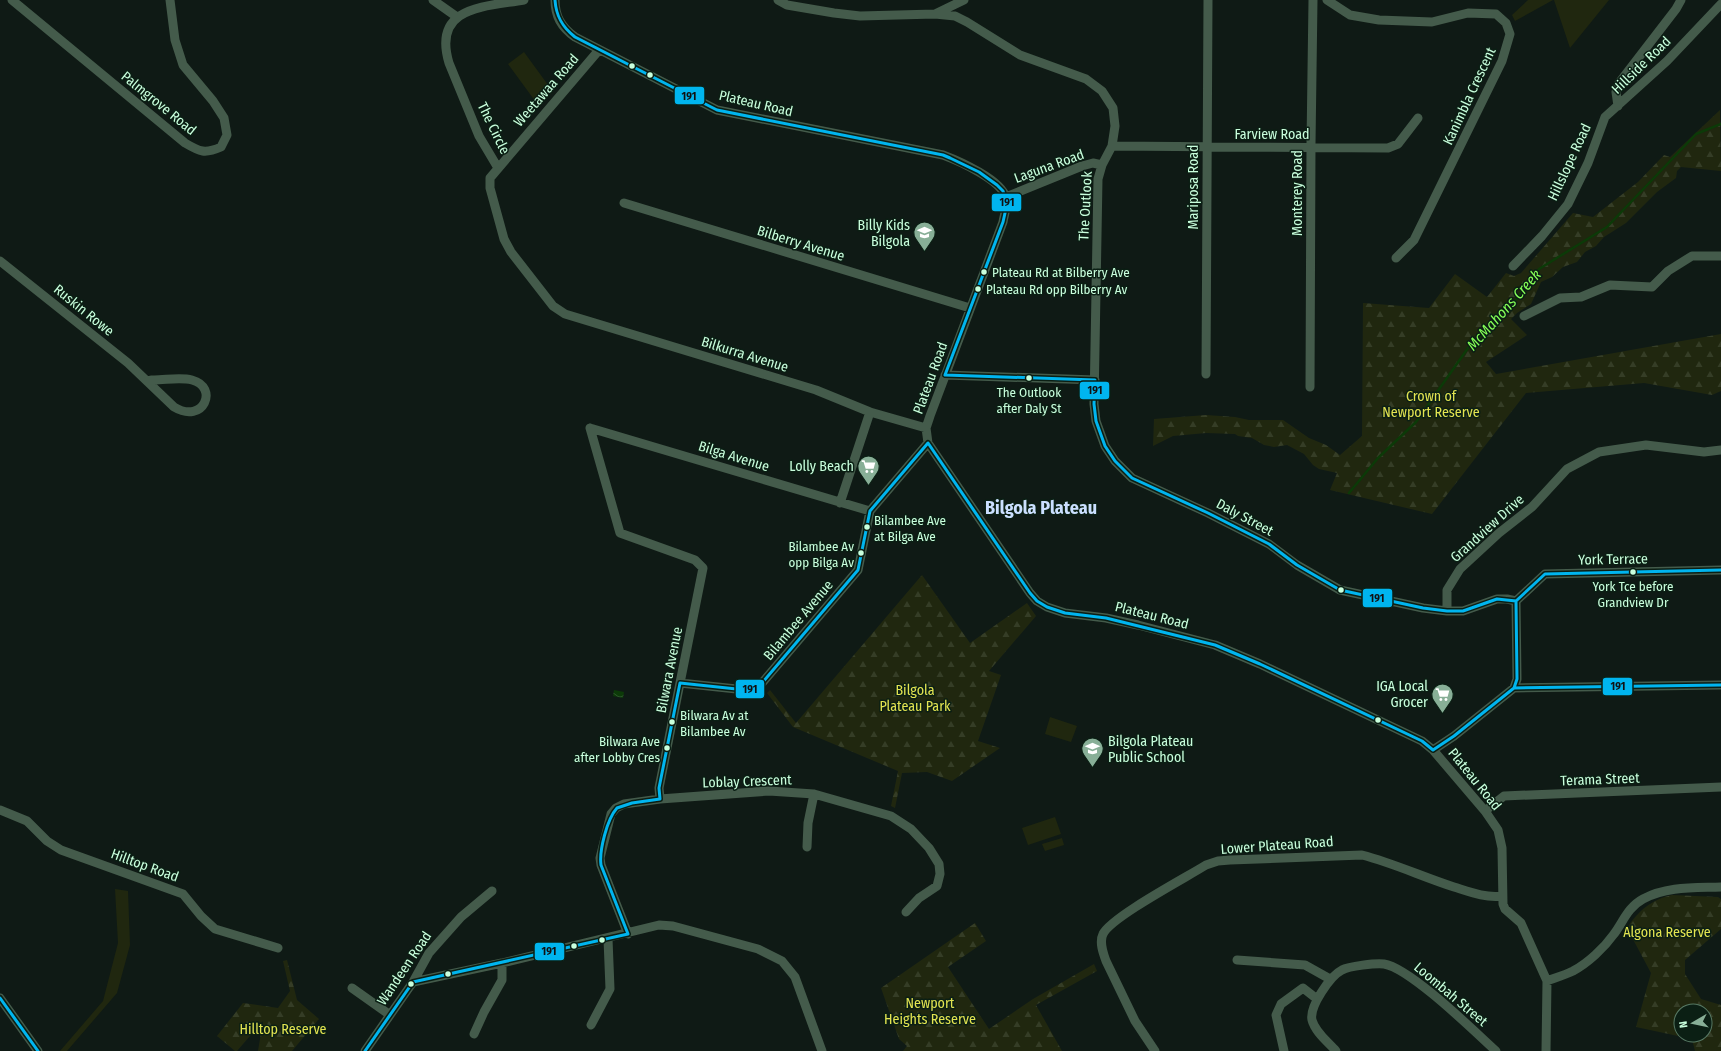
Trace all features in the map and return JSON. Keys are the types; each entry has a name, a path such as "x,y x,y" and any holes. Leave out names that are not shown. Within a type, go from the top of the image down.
{"street":[{"name":"Palmgrove Road","path":"12,0 185,144 196,150 208,152 221,147 227,135 224,118 213,101 182,65 175,40 170,0"},
{"path":"433,0 458,18"},
{"name":"The Circle","path":"524,0 477,8 464,12 450,24 445,36 445,50 479,136 498,168 492,174 490,182 504,239 511,252 556,307"},
{"name":"Plateau Road","path":"555,0 555,9 559,20 567,31 599,50 717,110 943,155 962,162 991,180 1006,197 1006,208 926,428 928,443 1030,594 1037,601 1047,607 1065,613 1138,624 1215,645 1260,664 1422,741 1433,750 1485,811 1498,830 1502,848 1502,896"},
{"name":"The Outlook","path":"778,0 787,4 834,14 860,16 935,14 955,16 1020,55 1086,79 1102,91 1113,108 1115,126 1112,146 1102,165 1098,179 1095,380"},
{"path":"935,14 964,0"},
{"name":"Mariposa Road","path":"1206,374 1208,0"},
{"name":"Monterey Road","path":"1310,387 1313,0"},
{"name":"Kanimbla Crescent","path":"1326,0 1350,15 1379,20 1432,22 1468,13 1496,14 1506,23 1510,34 1502,61 1414,240 1396,258"},
{"name":"Hillside Road","path":"1618,106 1616,92 1619,83 1676,9 1681,0"},
{"name":"Hillside Road","path":"1618,106 1667,61 1721,4"},
{"name":"Weetawaa Road","path":"498,168 599,50"},
{"name":"Hillslope Road","path":"1513,266 1542,236 1568,204 1588,163 1605,117 1618,106"},
{"name":"Farview Road","path":"1112,146 1388,148 1398,144 1418,118"},
{"name":"Laguna Road","path":"1006,197 1082,166 1093,163 1102,165"},
{"name":"Bilberry Avenue","path":"624,204 970,308"},
{"path":"1524,316 1560,298 1581,297 1610,285 1652,288 1668,270 1692,256 1721,256"},
{"name":"Ruskin Rowe","path":"0,261 128,363 174,407 183,412 198,410 205,403 207,398 202,387 192,380 151,380 149,383"},
{"name":"Bilkurra Avenue","path":"556,307 565,314 816,390 870,412 926,428"},
{"path":"945,375 1095,380"},
{"name":"Daly Street","path":"1095,380 1094,404 1096,421 1105,446 1115,461 1132,478 1208,513 1269,544 1297,565 1340,590 1423,608 1447,611"},
{"path":"840,503 870,412"},
{"name":"Bilga Avenue","path":"590,428 870,511"},
{"name":"Bilwara Avenue","path":"590,428 620,534 695,560 703,568 659,788 660,799"},
{"name":"Bilambee Avenue","path":"680,683 746,690 754,688 762,683 858,570 870,511 928,443"},
{"name":"Grandview Drive","path":"1447,611 1447,590 1460,569 1499,533 1532,507 1568,469 1599,452 1646,445 1704,452 1721,450"},
{"name":"York Terrace","path":"1516,601 1545,574 1721,570"},
{"path":"1433,750 1454,736 1514,688 1517,679 1516,601 1508,598 1463,611 1447,611"},
{"path":"1514,688 1721,684"},
{"name":"Terama Street","path":"1485,811 1504,796 1721,787"},
{"name":"Loblay Crescent","path":"660,799 769,791 814,794 891,816 911,829 929,848 939,864 940,874 937,886 919,898 906,912"},
{"path":"807,847 808,823 814,794"},
{"path":"628,934 601,865 600,858 611,814 616,808 624,804 660,799"},
{"name":"Hilltop Road","path":"0,810 27,821 47,841 61,850 182,894 201,916 215,929 278,948"},
{"name":"Lower Plateau Road","path":"1155,1051 1135,1021 1106,961 1102,951 1101,942 1103,934 1110,925 1127,912 1206,865 1218,861 1230,860 1362,855 1382,860 1431,880 1471,892 1490,897 1502,896"},
{"path":"1547,981 1573,971 1598,952 1614,935 1627,912 1642,900 1660,892 1677,889 1721,887"},
{"name":"Wandeen Road","path":"365,1051 413,982 429,953 460,918 492,891"},
{"path":"1502,896 1505,909 1521,923 1547,981 1546,1051"},
{"path":"413,982 608,939 658,925 673,926 758,949 782,961 796,977 822,1051"},
{"path":"592,1025 610,989 608,939"},
{"path":"1237,960 1305,965 1330,979"},
{"path":"474,1034 484,1012 502,980 502,963"},
{"name":"Loombah Street","path":"1336,1051 1318,1031 1312,1021 1311,1012 1317,999 1330,979 1342,970 1383,964 1397,968 1450,1009 1496,1051"},
{"path":"352,988 390,1015"},
{"path":"1284,1051 1276,1015 1281,1004 1303,988 1317,999"},
{"path":"0,998 38,1051"}],"green space":[{"path":"1528,0 1553,0 1515,21 1512,15"},
{"path":"1554,0 1609,0 1570,48"},
{"path":"524,52 551,89 538,105 508,64"},
{"name":"Crown of Newport Reserve","path":"1720,110 1721,171 1681,167 1677,171 1676,178 1657,192 1626,223 1604,237 1596,246 1585,252 1577,262 1563,267 1552,277 1541,282 1531,304 1511,319 1527,335 1486,362 1496,374 1721,334 1721,391 1712,395 1644,383 1526,393 1432,514 1330,490 1337,473 1319,469 1313,465 1304,454 1287,445 1274,447 1264,445 1252,438 1238,436 1235,434 1206,433 1173,436 1153,446 1154,419 1206,415 1235,417 1249,420 1283,420 1309,438 1326,445 1340,455 1362,436 1363,303 1429,308 1455,274 1487,297 1506,273 1514,276 1521,273 1573,213 1593,217 1638,182 1664,155 1670,157"},
{"name":"Bilgola Plateau Park","path":"922,575 970,643 1027,603 1036,616 989,671 1001,675 978,741 1000,748 952,781 927,772 902,773 895,808 891,806 898,771 793,727 767,693 770,690 796,723"},
{"path":"1050,717 1077,726 1071,742 1045,734"},
{"path":"1055,817 1061,834 1028,845 1022,828"},
{"path":"1062,838 1064,845 1045,851 1042,844"},
{"path":"115,889 128,891 130,945 117,993 67,1051 60,1051 103,1001 118,943"},
{"name":"Algona Reserve","path":"1672,895 1718,897 1721,899 1721,929 1685,960 1685,974 1701,999 1721,1005 1721,1051 1695,1051 1693,1043 1713,1043 1713,1003 1673,1003 1673,1035 1636,1027 1651,973 1627,928 1641,911 1658,900"},
{"name":"Newport Heights Reserve","path":"975,923 986,941 948,967 989,1029 1033,999 1094,964 1097,971 1036,1005 1062,1051 903,1051 907,1046 899,1039 881,988"},
{"name":"Hilltop Reserve","path":"287,960 297,1000 319,1019 292,1051 258,1051 263,1021 237,1051 235,1051 217,1036 243,1003 278,1008 290,991 283,961"}],"water":[{"path":"614,690 624,692 623,698 613,696"}],"waterway":[{"name":"McMahons Creek","path":"1349,493 1378,458 1416,422 1468,348 1512,305 1539,269 1607,227 1696,134 1721,124"}],"transit line":[{"name":"191","path":"555,0 560,21 575,37 717,110 943,155 979,172 997,185 1003,191 1007,204 1003,222 945,375 1095,380 1094,404 1096,421 1105,446 1115,461 1132,478 1208,513 1269,544 1297,565 1340,590 1423,608 1447,611 1463,611 1497,599 1516,601"},
{"name":"191","path":"365,1051 413,982 628,934 601,865 601,852 607,827 613,813 617,808 632,803 660,799 659,788 680,683 746,690 754,688 762,683 858,570 870,511 928,443 1030,593 1037,601 1047,607 1065,613 1106,618 1215,645 1260,664 1422,741 1433,750 1454,736 1514,688 1517,679 1516,601"},
{"name":"191","path":"1516,601 1545,574 1721,570"},
{"name":"191","path":"1514,688 1721,685"},
{"name":"191","path":"0,998 38,1051"}],"place":[{"name":"Billy Kids Bilgola","path":"925,252"},
{"name":"Plateau Rd at Bilberry Ave","path":"984,272"},
{"name":"Plateau Rd opp Bilberry Av","path":"978,289"},
{"name":"The Outlook after Daly St","path":"1029,378"},
{"name":"Lolly Beach","path":"869,486"},
{"name":"Bilambee Ave at Bilga Ave","path":"867,527"},
{"name":"Bilambee Av opp Bilga Av","path":"861,553"},
{"name":"York Tce before Grandview Dr","path":"1633,572"},
{"name":"IGA Local Grocer","path":"1443,714"},
{"name":"Bilwara Av at Bilambee Av","path":"672,722"},
{"name":"Bilwara Ave after Lobby Cres","path":"667,748"},
{"name":"Bilgola Plateau Public School","path":"1093,768"}],"district":[{"name":"Bilgola Plateau","path":"1041,508"}]}
